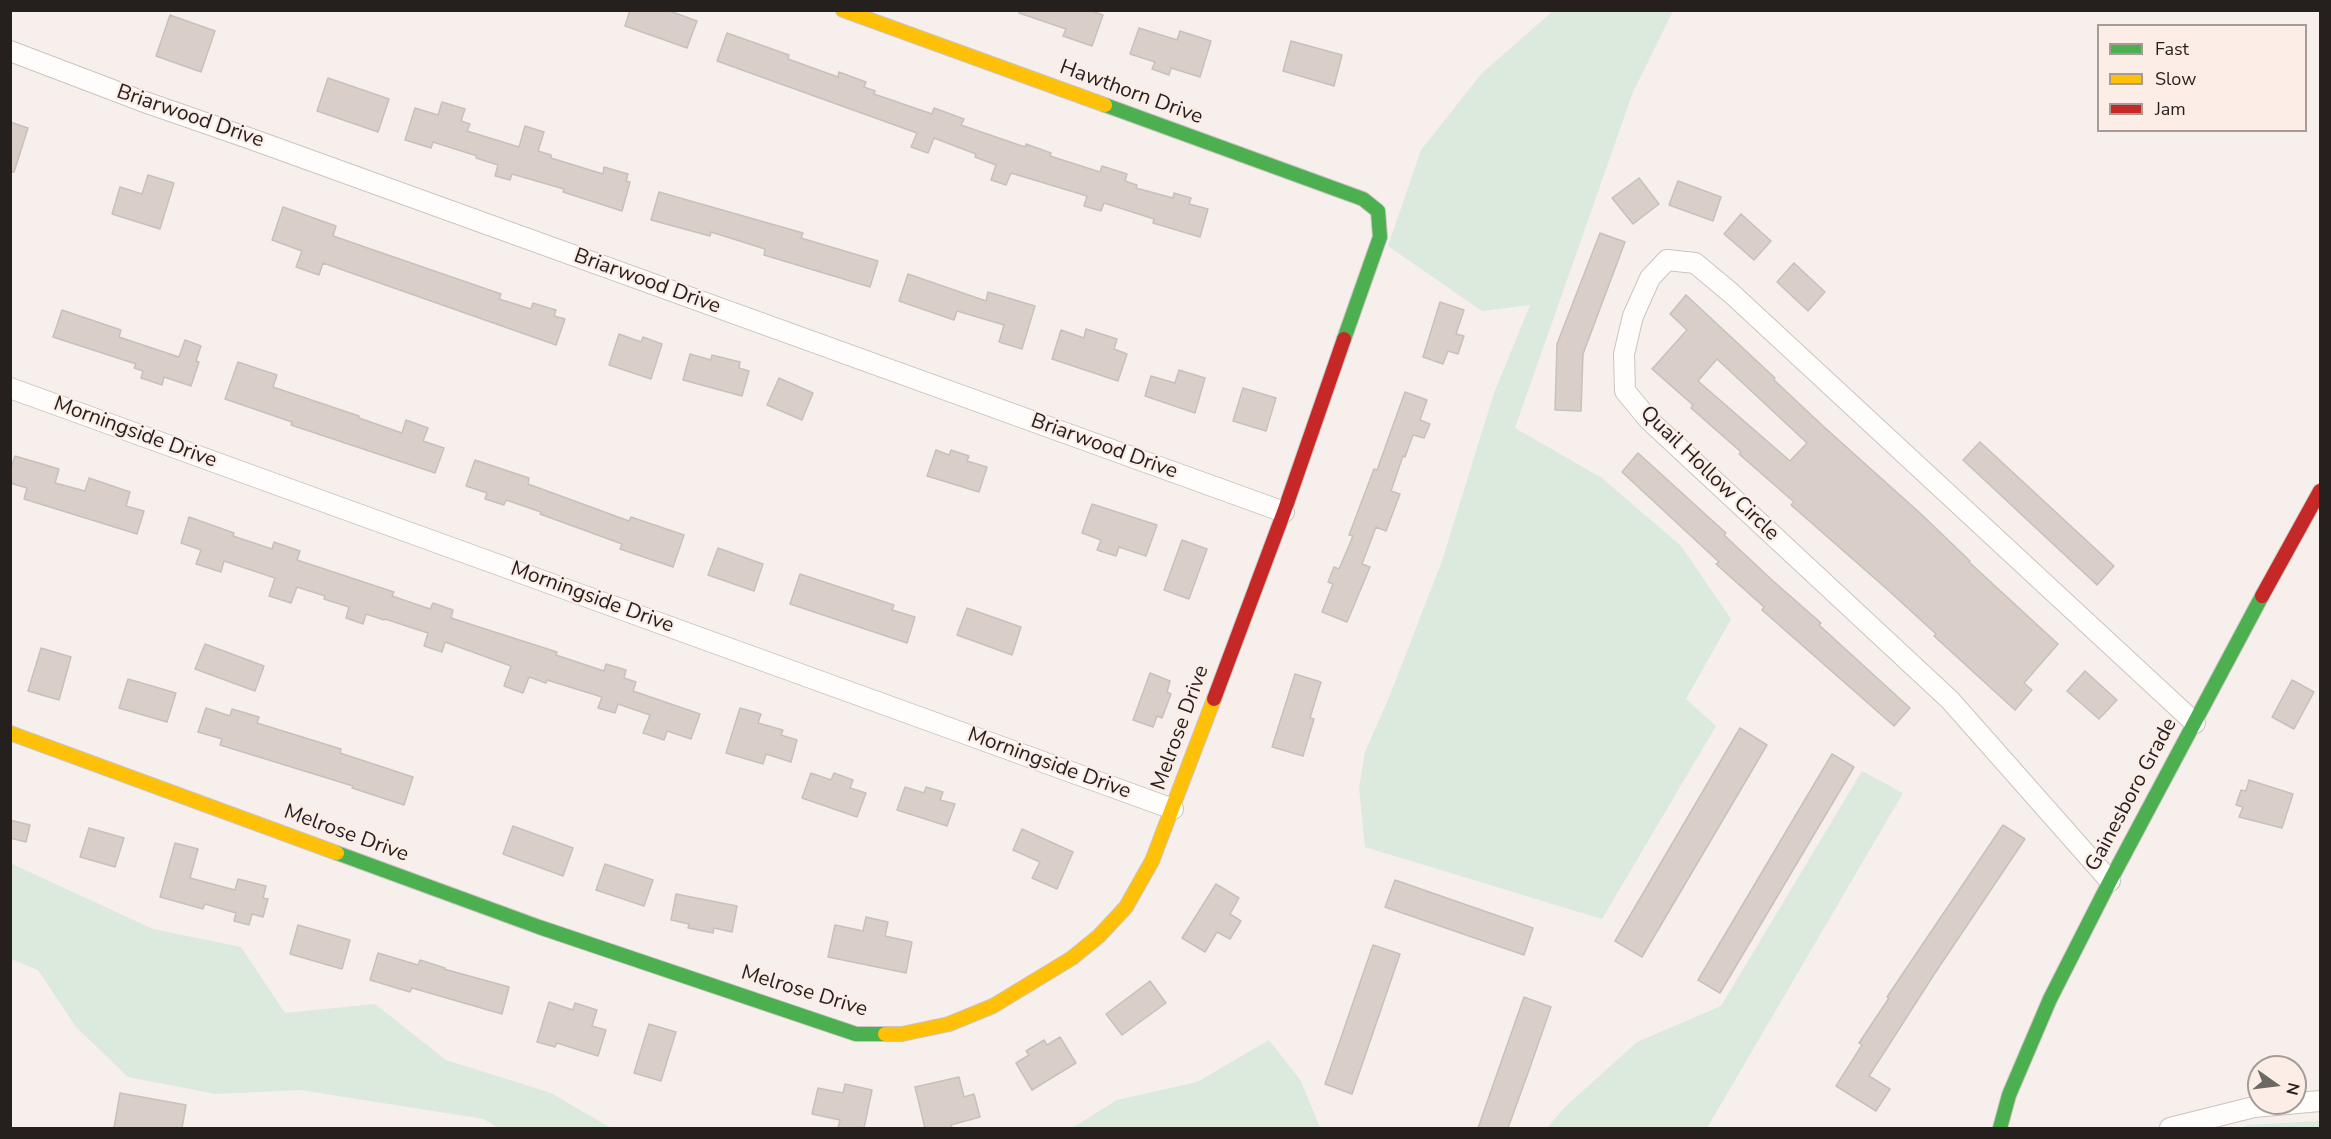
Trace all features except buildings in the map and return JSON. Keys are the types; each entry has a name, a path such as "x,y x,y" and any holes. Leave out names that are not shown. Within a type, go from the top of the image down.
{"street":[{"name":"Hawthorn Drive","path":"843,10 1363,199 1378,211 1380,237"},
{"name":"Briarwood Drive","path":"10,51 139,100 1284,512"},
{"name":"Melrose Drive","path":"10,734 539,927 856,1034 902,1034 949,1024 993,1006 1072,958 1099,936 1126,907 1152,861 1284,512 1380,237"},
{"name":"Quail Hollow Circle","path":"2110,881 1950,700 1648,420 1625,391 1624,354 1633,316 1650,278 1667,260 1695,263 1740,301 2195,723"},
{"name":"Morningside Drive","path":"10,388 1173,809"},
{"name":"Gainesboro Grade","path":"2000,1128 2010,1095 2050,999 2110,881 2320,491"},
{"path":"2170,1128 2254,1107 2320,1101"}],"shaded area":[{"path":"1553,11 1673,11 1633,92 1515,428 1602,478 1681,546 1731,619 1686,699 1716,726 1602,919 1365,847 1359,788 1365,752 1390,695 1442,561 1494,393 1530,305 1482,311 1388,246 1421,150 1482,73"},
{"path":"1862,771 1903,793 1707,1128 1547,1128 1565,1107 1637,1042 1721,1006"},
{"path":"10,863 153,929 241,947 285,1013 375,1004 446,1060 551,1093 611,1128 498,1128 484,1119 300,1090 216,1094 128,1077 76,1027 38,970 11,959"},
{"path":"1269,1040 1301,1081 1320,1128 1072,1128 1117,1100 1197,1082"},
{"path":"2320,1121 2320,1128 2241,1128 2249,1125"}],"traffic: fast":[{"path":"1105,105 1363,199 1378,211 1380,237 1344,339"},
{"path":"2000,1128 2009,1095 2050,999 2110,881 2262,596"},
{"path":"337,853 539,927 856,1034 885,1034"}],"traffic: slow":[{"path":"843,10 1105,105"},
{"path":"885,1034 902,1034 949,1024 993,1006 1072,958 1099,936 1126,907 1152,861 1214,699"},
{"path":"10,733 337,853"}],"traffic: jam":[{"path":"1214,699 1284,512 1344,339"},
{"path":"2262,596 2320,491"}]}
